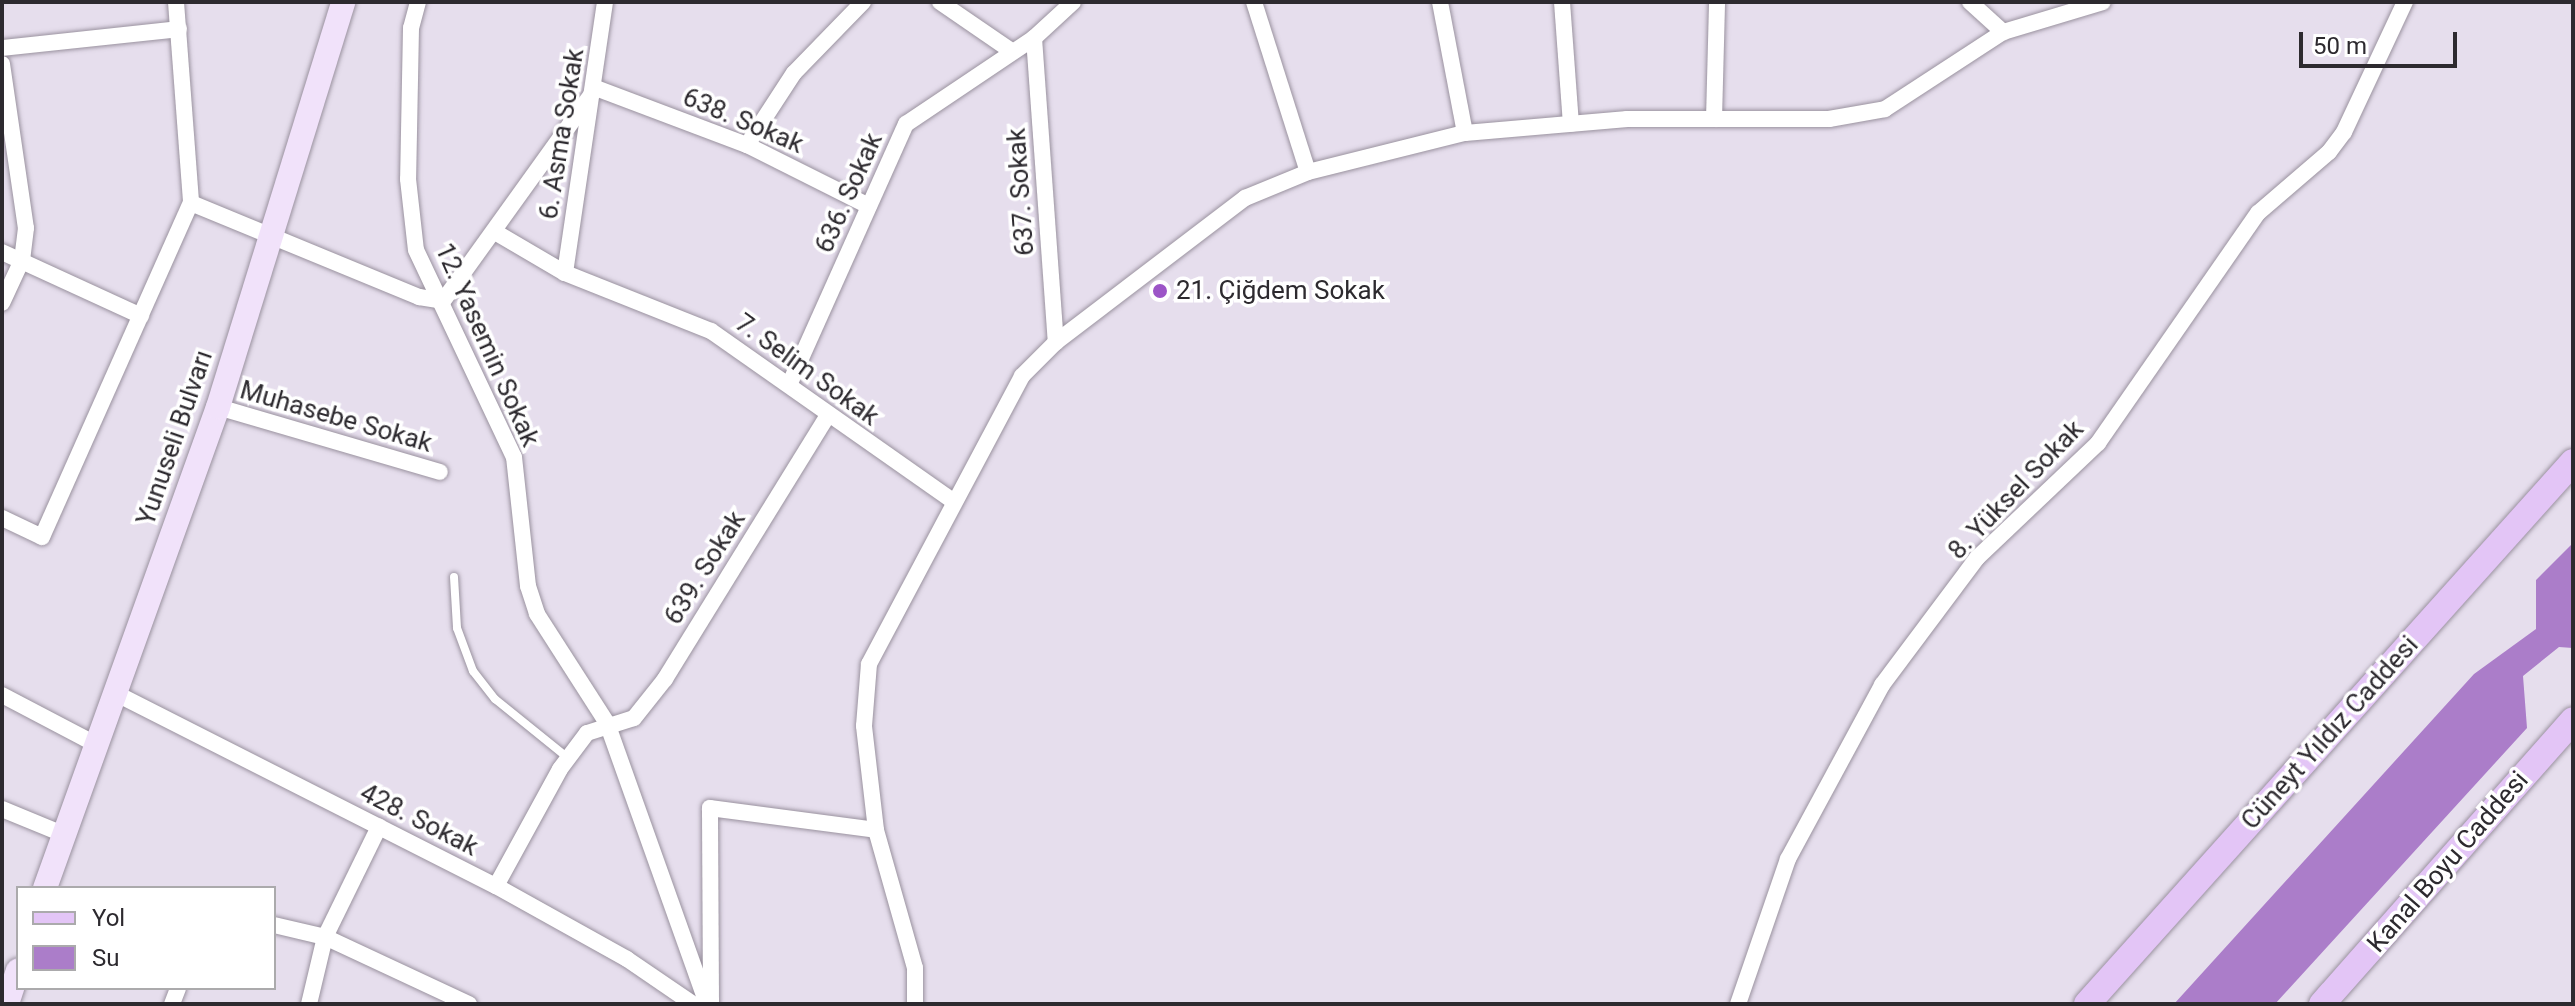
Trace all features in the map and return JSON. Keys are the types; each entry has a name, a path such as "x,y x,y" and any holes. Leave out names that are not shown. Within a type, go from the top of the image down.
{"main road":[{"name":"Yunuseli Bulvarı","path":"46,886 99,746 115,693 218,407 343,2"},
{"name":"Cüneyt Yıldız Caddesi","path":"2087,1004 2573,462"},
{"name":"Kanal Boyu Caddesi","path":"2322,1004 2573,720"},
{"path":"7,1004 16,977"}],"street":[{"path":"2,518 42,537 191,203 176,2"},
{"name":"12. Yasemin Sokak","path":"418,2 411,28 408,179 416,250 443,301 514,457 528,586 537,614 607,723 709,1004"},
{"name":"6. Asma Sokak","path":"565,273 596,88 605,2"},
{"path":"747,145 794,73 863,2"},
{"path":"940,2 1010,50"},
{"name":"636. Sokak","path":"790,383 906,124 1010,50 1034,38 1073,2"},
{"path":"1254,2 1308,172"},
{"path":"1440,2 1465,133"},
{"path":"1562,2 1571,124"},
{"path":"1714,119 1717,2"},
{"path":"1970,2 2003,32"},
{"path":"915,1004 915,968 876,830 864,726 869,664 1022,376 1056,342 1245,198 1308,172 1465,133 1571,124 1829,119 1885,109 2003,32 2103,2"},
{"name":"8. Yüksel Sokak","path":"1738,1004 1788,859 1882,685 1977,558 2098,443 2258,213 2336,142 2405,2"},
{"path":"2,48 179,29"},
{"name":"637. Sokak","path":"1034,38 1056,342"},
{"path":"2,64 26,228 22,260 2,303"},
{"path":"191,203 419,297 443,301 596,88"},
{"name":"638. Sokak","path":"596,88 747,145 869,206"},
{"name":"7. Selim Sokak","path":"495,232 565,273 711,331 790,383 827,417 953,501"},
{"path":"2,252 141,316"},
{"name":"Muhasebe Sokak","path":"218,407 440,472"},
{"name":"639. Sokak","path":"496,886 568,758 587,733 607,723 634,718 665,679 827,417"},
{"name":"428. Sokak","path":"115,693 496,886 627,959 693,1004"},
{"path":"2,695 99,746"},
{"path":"709,1004 710,808 876,830"},
{"path":"2,809 63,834"},
{"path":"309,1004 325,937 379,827"},
{"path":"276,925 325,937 469,1004"}],"lane":[{"path":"454,577 457,628 473,671 495,699 568,758"}],"water":[{"path":"2573,543 2573,648 2559,647 2523,676 2527,728 2275,1004 2174,1004 2474,674 2536,629 2536,580"}],"place":[{"name":"21. Çiğdem Sokak","path":"1160,291"}]}
